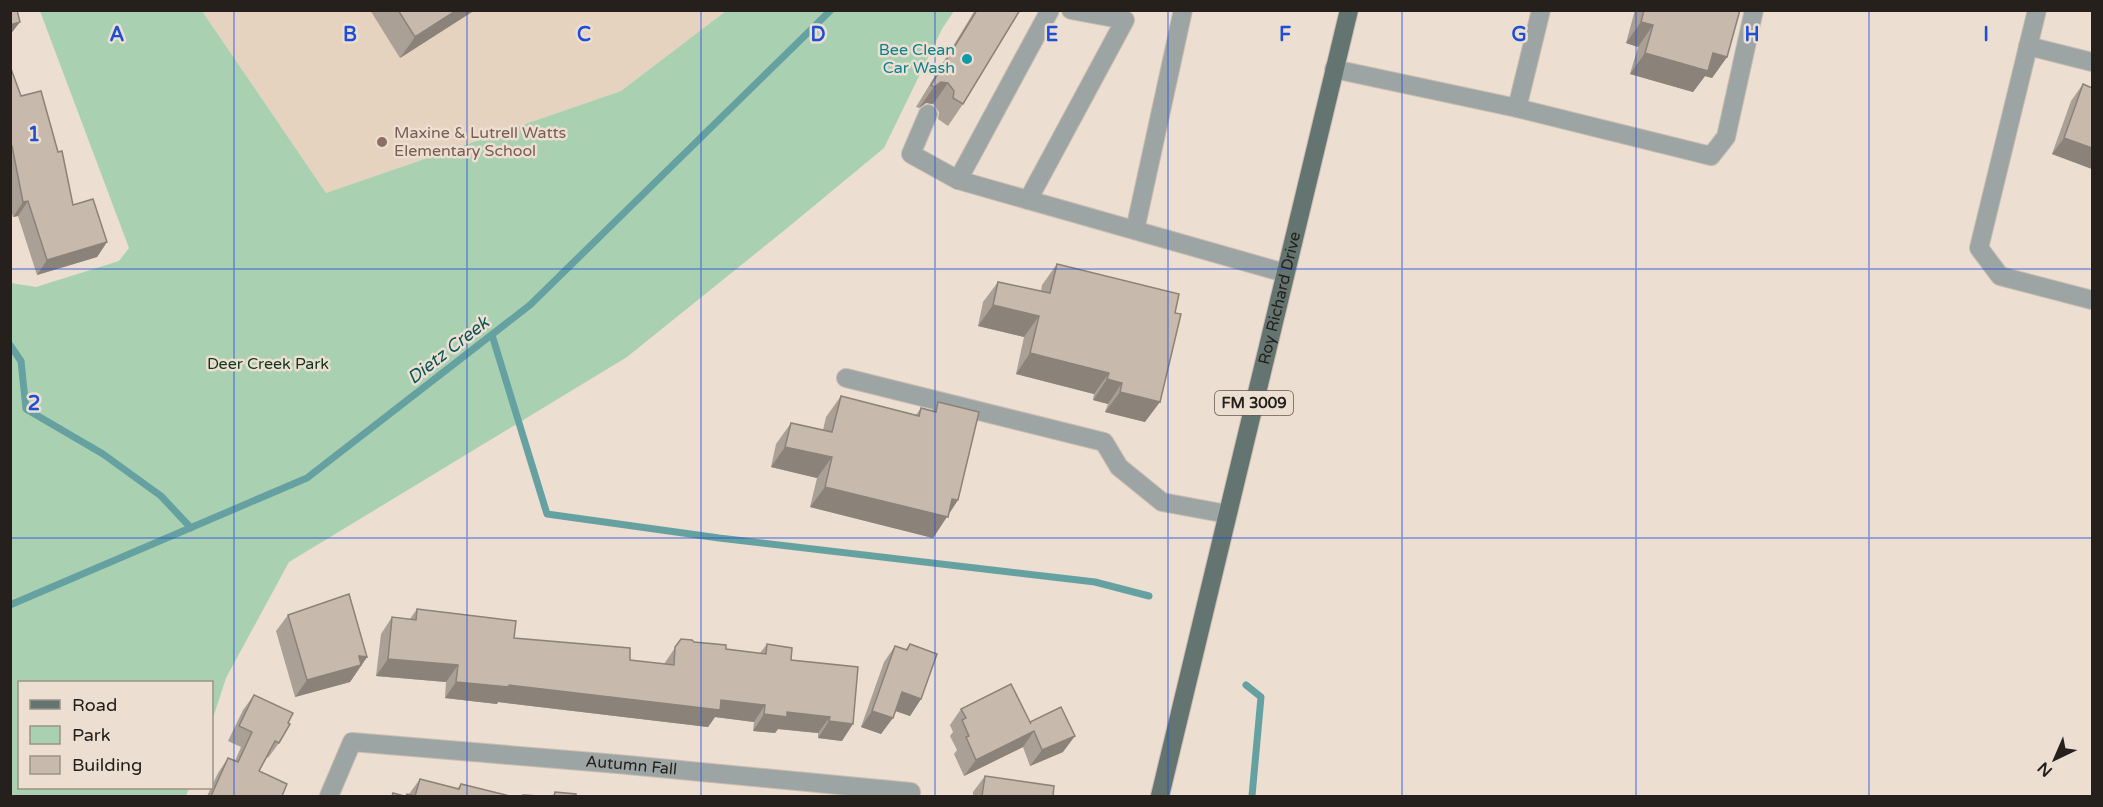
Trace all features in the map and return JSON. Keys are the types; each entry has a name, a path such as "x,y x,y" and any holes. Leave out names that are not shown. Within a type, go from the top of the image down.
{"main road":[{"name":"Roy Richard Drive","path":"1160,796 1349,10"}],"street":[{"path":"958,180 1050,10"},
{"path":"1028,200 1125,20 1071,10"},
{"path":"1135,230 1183,10"},
{"path":"1517,108 1540,10"},
{"path":"1334,69 1517,108 1711,156 1726,137 1754,10"},
{"path":"2037,10 1979,248 2000,276 2092,300"},
{"path":"2028,46 2092,62"},
{"path":"928,114 911,154 958,180 1285,273"},
{"path":"846,378 1104,442 1119,467 1162,502 1227,514"},
{"name":"Autumn Fall","path":"329,796 352,742 617,764 910,794"}],"shaded area":[{"name":"Maxine & Lutrell Watts Elementary School","path":"202,11 726,11 621,91 326,193"}],"green space":[{"name":"Deer Creek Park","path":"40,11 202,11 326,193 621,91 726,11 954,11 942,29 884,148 627,357 289,562 226,678 213,718 213,681 18,681 18,789 189,789 186,796 11,796 11,283 36,287 119,261 129,248"}],"building":[{"path":"10,10 17,10 20,22 10,25"},
{"path":"398,10 457,10 415,37"},
{"name":"Bee Clean Car Wash","path":"977,10 1020,10 963,104 953,98 954,91 948,83 941,82 934,87 931,85"},
{"path":"1644,10 1740,10 1727,57 1713,53 1708,71 1645,53 1653,25 1641,22"},
{"path":"10,66 21,96 41,91 58,152 62,151 73,205 93,199 107,242 47,260 28,201 23,202 12,146 10,146"},
{"path":"2083,84 2092,88 2092,148 2064,138"},
{"path":"1057,264 1179,294 1175,313 1181,314 1160,402 1120,392 1122,383 1107,379 1109,373 1030,353 1039,316 993,305 998,282 1050,293"},
{"path":"841,396 919,416 921,408 936,412 938,402 979,412 958,500 952,499 948,517 825,487 832,457 785,447 791,423 832,432"},
{"path":"349,594 367,657 359,656 361,665 307,680 288,615"},
{"path":"417,609 516,621 514,638 630,648 630,660 674,665 675,647 681,639 726,645 726,649 766,654 767,644 792,648 791,660 858,667 853,724 829,721 830,717 787,712 787,717 764,714 765,705 721,700 720,710 509,685 509,687 456,682 458,665 388,659 392,617 416,620"},
{"path":"910,644 937,654 921,699 902,692 893,718 872,711 895,646 907,650"},
{"path":"1011,684 1030,722 1061,707 1075,736 1042,750 1034,731 976,760 966,737 969,736 962,720 966,718 961,709"},
{"path":"254,695 293,713 288,723 290,724 279,743 275,741 259,771 287,784 282,796 211,796 228,758 238,762 252,732 239,726"},
{"path":"985,776 1054,786 1053,796 982,796"},
{"path":"420,779 459,789 461,784 510,796 415,796"},
{"path":"555,792 576,794 576,796 554,796"}],"waterway":[{"name":"Dietz Creek","path":"10,605 307,478 530,305 831,10"},
{"path":"492,335 547,514 719,538 1095,582 1149,596"},
{"path":"10,345 21,361 26,409 103,454 161,496 191,528"},
{"path":"1246,685 1261,697 1252,796"}],"place":[{"name":"Bee Clean Car Wash","path":"967,59"},
{"name":"Maxine & Lutrell Watts Elementary School","path":"382,142"}]}
